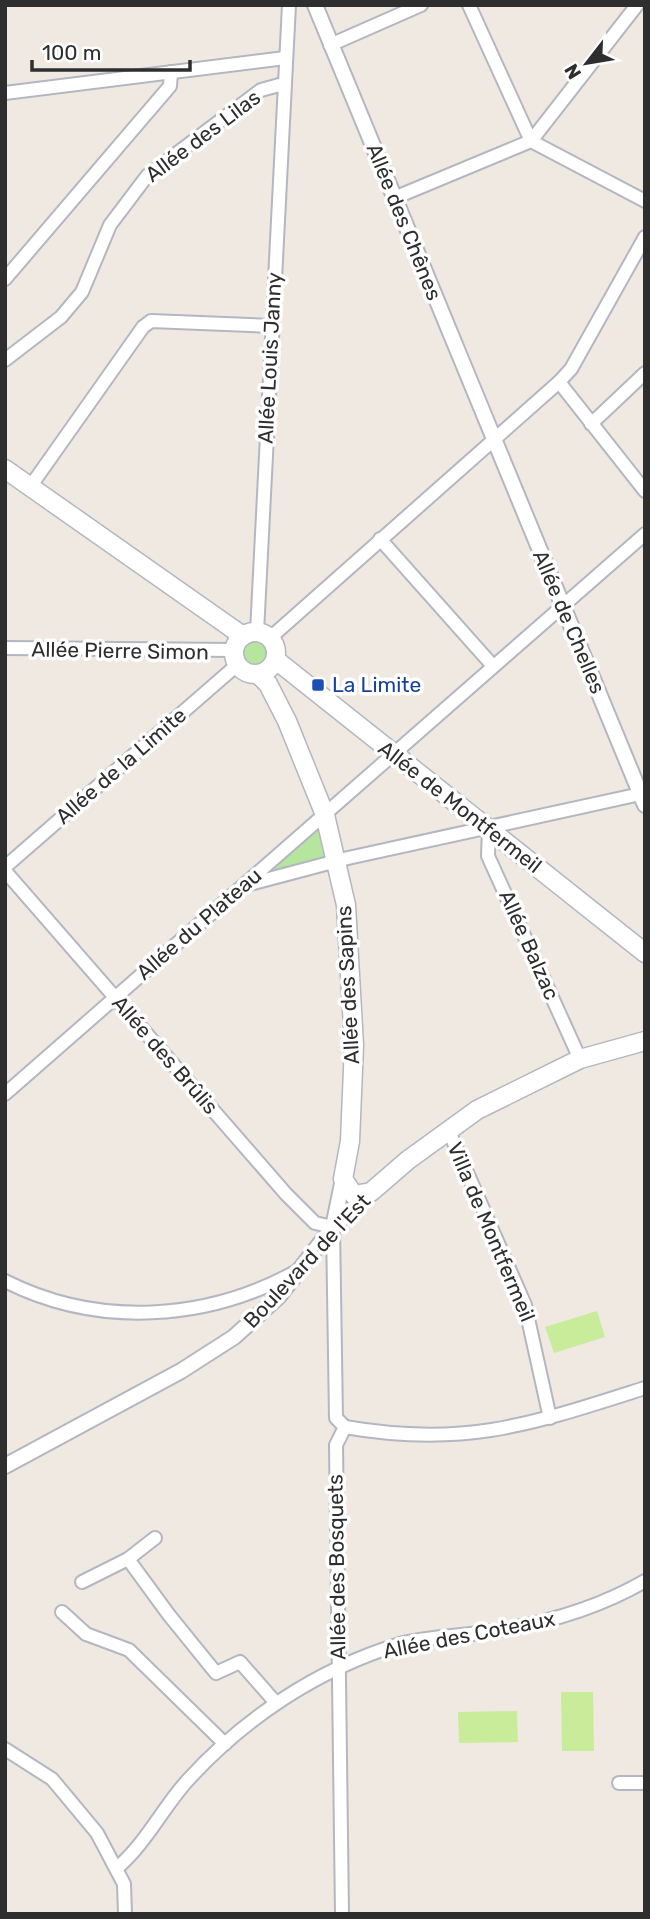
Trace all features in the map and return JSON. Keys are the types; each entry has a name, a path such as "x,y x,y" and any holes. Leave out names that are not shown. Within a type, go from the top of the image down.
{"main road":[{"path":"5,469 248,644 276,648 276,660 269,670 259,675 247,673 248,644"},
{"name":"Allée de Montfermeil","path":"276,660 645,953"},
{"name":"Allée des Sapins","path":"259,675 268,684 287,720 325,815 346,905 353,986 352,1108 343,1180"},
{"name":"Boulevard de l'Est","path":"371,1192 447,1129 505,1095 580,1059 645,1041"},
{"path":"343,1180 354,1195 371,1192"}],"street":[{"name":"Allée Louis Janny","path":"248,644 272,326 289,5"},
{"name":"Allée des Chênes","path":"314,5 493,440"},
{"path":"330,45 421,5"},
{"path":"469,5 531,141 645,201"},
{"path":"394,198 531,141 637,5"},
{"path":"5,93 285,58"},
{"path":"5,279 170,86 172,72"},
{"name":"Allée des Lilas","path":"5,360 61,317 82,292 110,225 147,176 261,90 283,84"},
{"name":"Allée de la Limite","path":"5,869 248,644 380,539 559,382 571,369 645,237"},
{"path":"30,487 143,327 151,321 272,326"},
{"path":"591,424 645,373"},
{"path":"559,382 645,491"},
{"name":"Allée de Chelles","path":"493,440 643,797"},
{"name":"Allée du Plateau","path":"5,1094 645,534"},
{"path":"380,539 493,666"},
{"name":"Allée Pierre Simon","path":"5,649 248,644"},
{"path":"240,887 257,880 281,877 337,861 643,797"},
{"name":"Allée Balzac","path":"489,828 488,856 580,1059"},
{"path":"274,858 272,871 281,877"},
{"name":"Allée des Brûlis","path":"5,869 286,1194 315,1223 333,1227"},
{"name":"Villa de Montfermeil","path":"447,1129 525,1305 550,1418"},
{"name":"Allée des Sapins","path":"333,1227 343,1180"},
{"name":"Boulevard de l'Est","path":"5,1466 213,1353 260,1315 333,1227 371,1192"},
{"path":"333,1227 336,1418 345,1427 428,1437 502,1431 645,1388"},
{"path":"5,1281 55,1301 97,1311 136,1314 214,1306 250,1295 300,1270"},
{"name":"Allée des Bosquets","path":"342,1914 336,1445 345,1427"},
{"path":"82,1582 128,1559 155,1538"},
{"path":"128,1559 216,1673 240,1662 276,1703"},
{"name":"Allée des Coteaux","path":"117,1868 140,1845 186,1782 225,1744 276,1703 338,1668 402,1644 557,1619 595,1606 645,1581"},
{"path":"62,1612 86,1634 128,1650 225,1744"},
{"path":"5,1749 52,1779 97,1833 124,1884 125,1914"},
{"path":"619,1783 645,1783"}],"green space":[{"path":"256,640 265,643 268,652 265,661 256,664 247,661 244,652 247,643"},
{"path":"315,830 321,831 328,854 325,860 275,870 274,865"},
{"path":"597,1311 605,1337 554,1353 545,1327"},
{"path":"561,1692 593,1692 594,1751 562,1751"},
{"path":"517,1711 518,1742 459,1743 458,1712"}],"place":[{"name":"La Limite","path":"318,685"}]}
